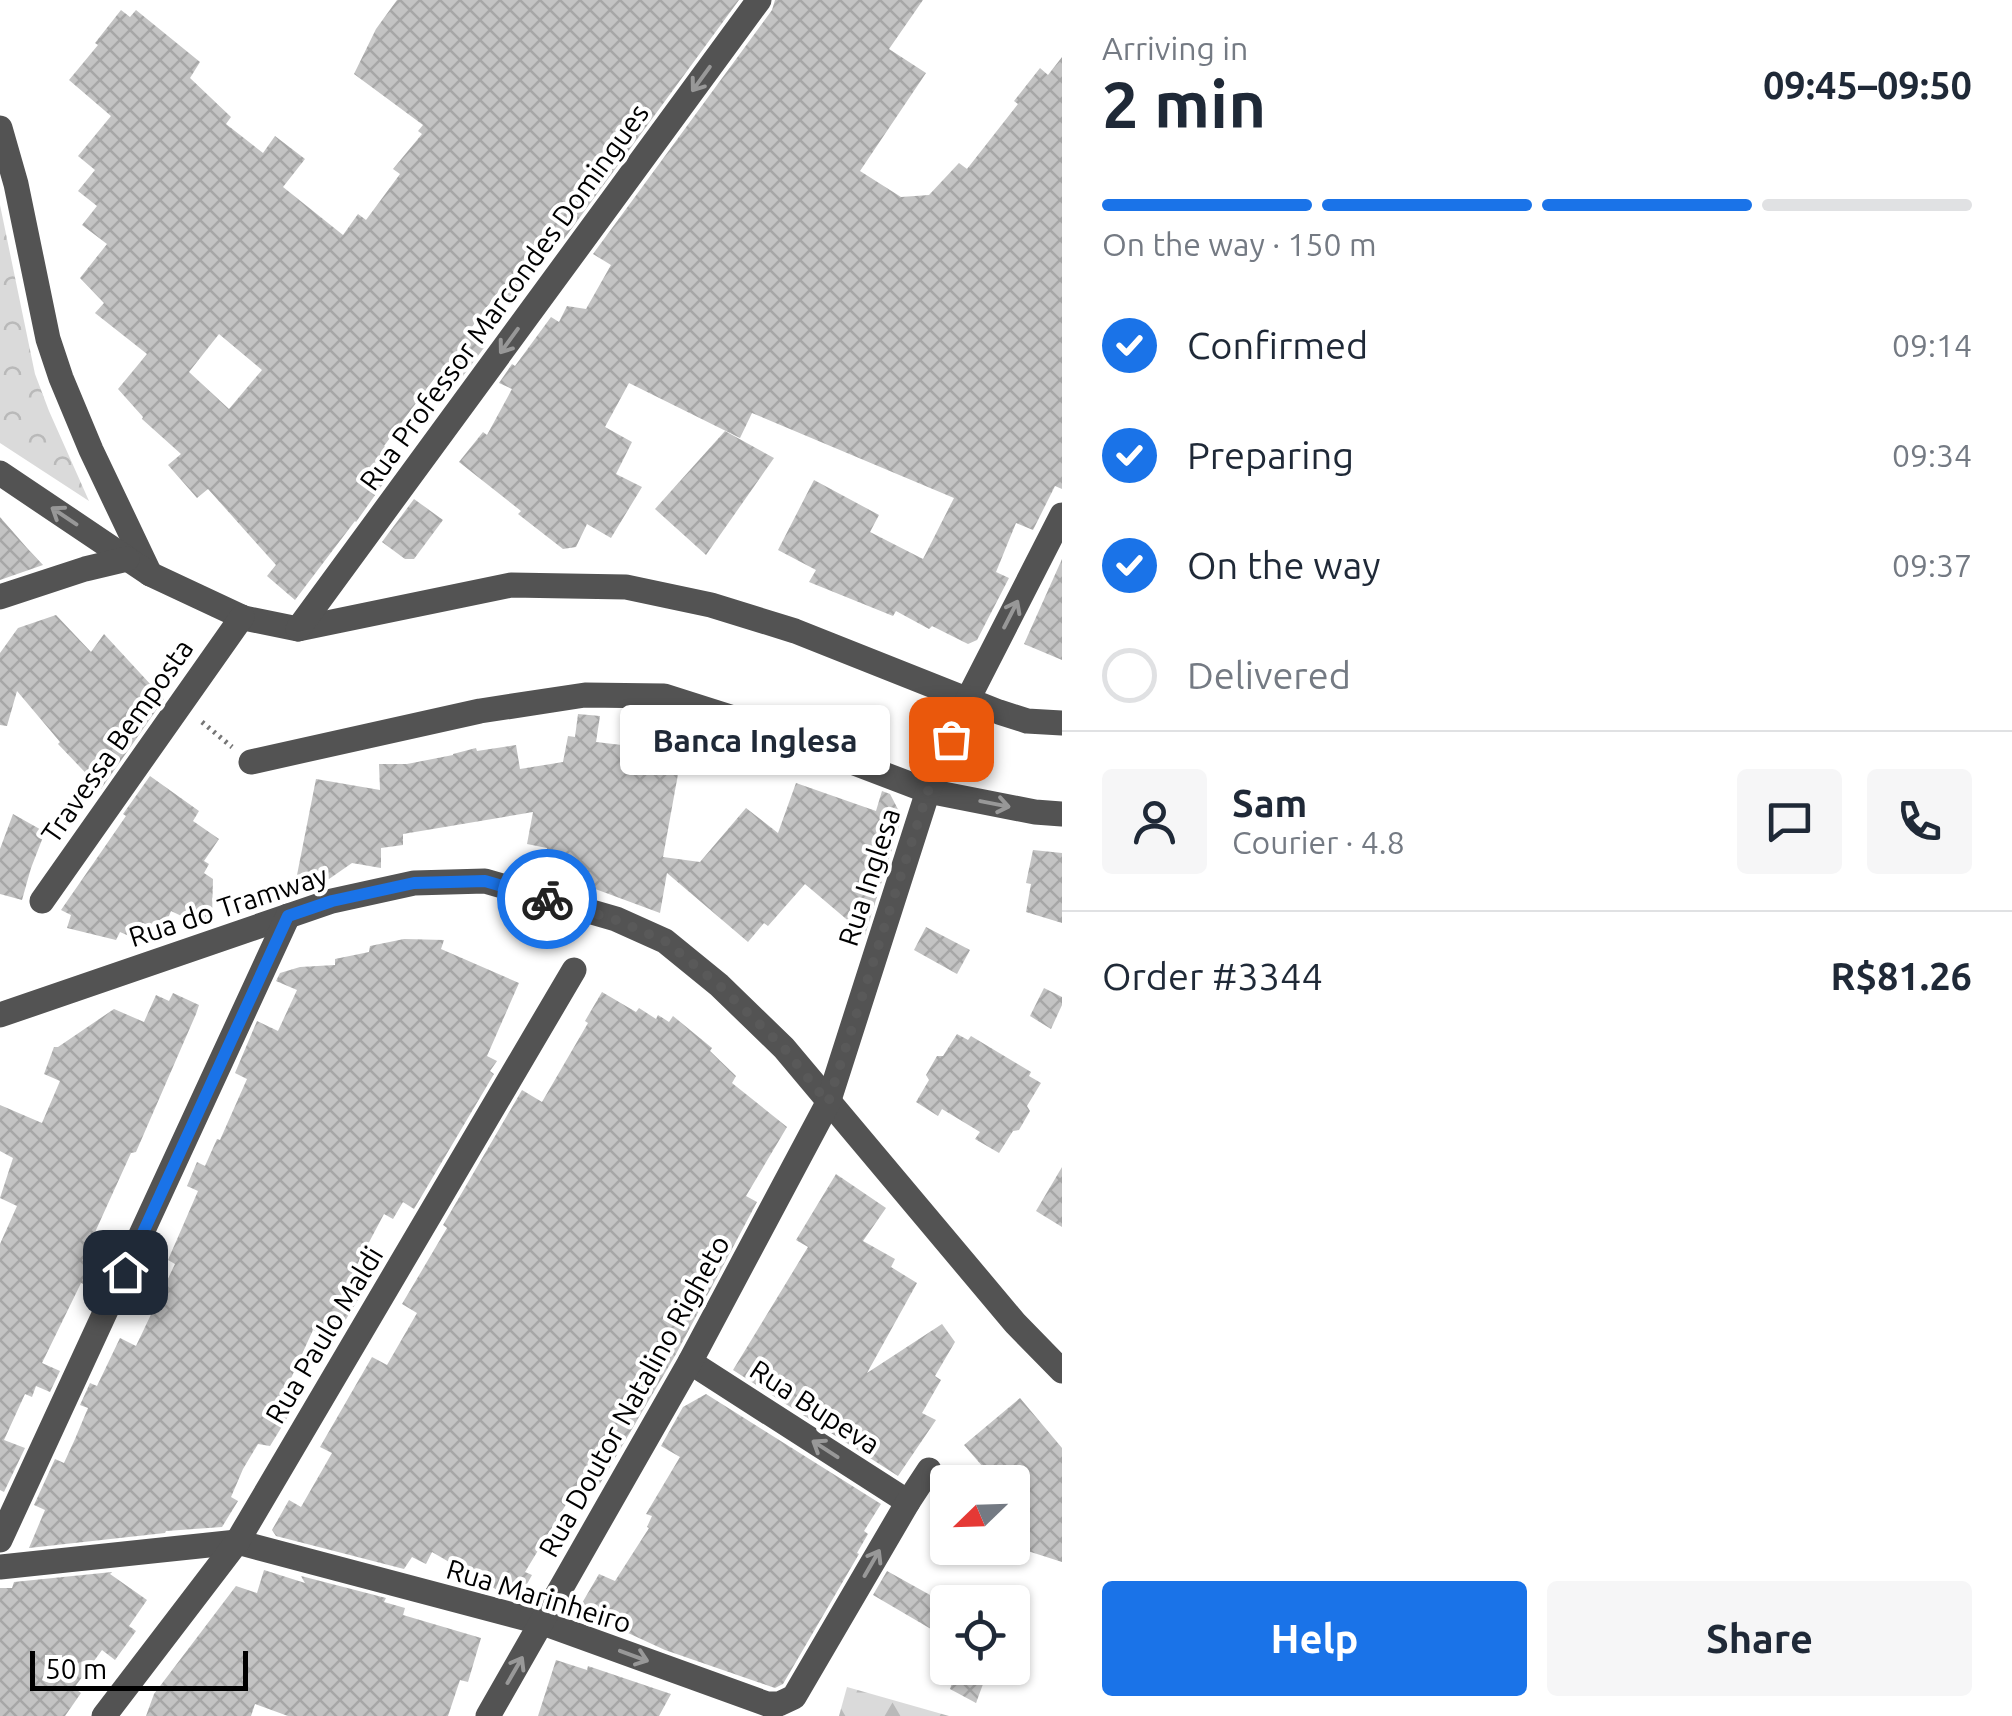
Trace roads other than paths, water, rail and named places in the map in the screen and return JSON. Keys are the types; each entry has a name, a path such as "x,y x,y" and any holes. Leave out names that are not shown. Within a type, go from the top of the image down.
{"street":[{"name":"Rua Professor Marcondes Domingues","path":"298,629 759,0"},
{"path":"0,128 16,184 48,339 61,378 150,574"},
{"path":"0,472 150,574 242,617 298,629 510,585 626,587 711,605 795,631 968,701 1027,720 1062,723"},
{"name":"Rua Inglesa","path":"828,1103 928,791 968,701 1062,515"},
{"path":"0,597 128,558"},
{"name":"Travessa Bemposta","path":"42,900 242,617"},
{"path":"251,762 480,711 586,694 664,696 752,724 928,791 1062,814"},
{"name":"Rua do Tramway","path":"0,1014 332,901 414,883 485,881 616,920 665,941 719,985 784,1048 1015,1323 1062,1371"},
{"path":"0,1540 288,916"},
{"name":"Rua Paulo Maldi","path":"104,1716 237,1542 574,970"},
{"name":"Rua Doutor Natalino Righeto","path":"488,1716 690,1362 828,1103"},
{"name":"Rua Bupeva","path":"690,1362 908,1502"},
{"name":"Rua Marinheiro","path":"0,1567 237,1542 542,1623 766,1704 779,1704 794,1697 929,1470"}],"place":[{"name":"Banca Inglesa","path":"951,739"}]}
